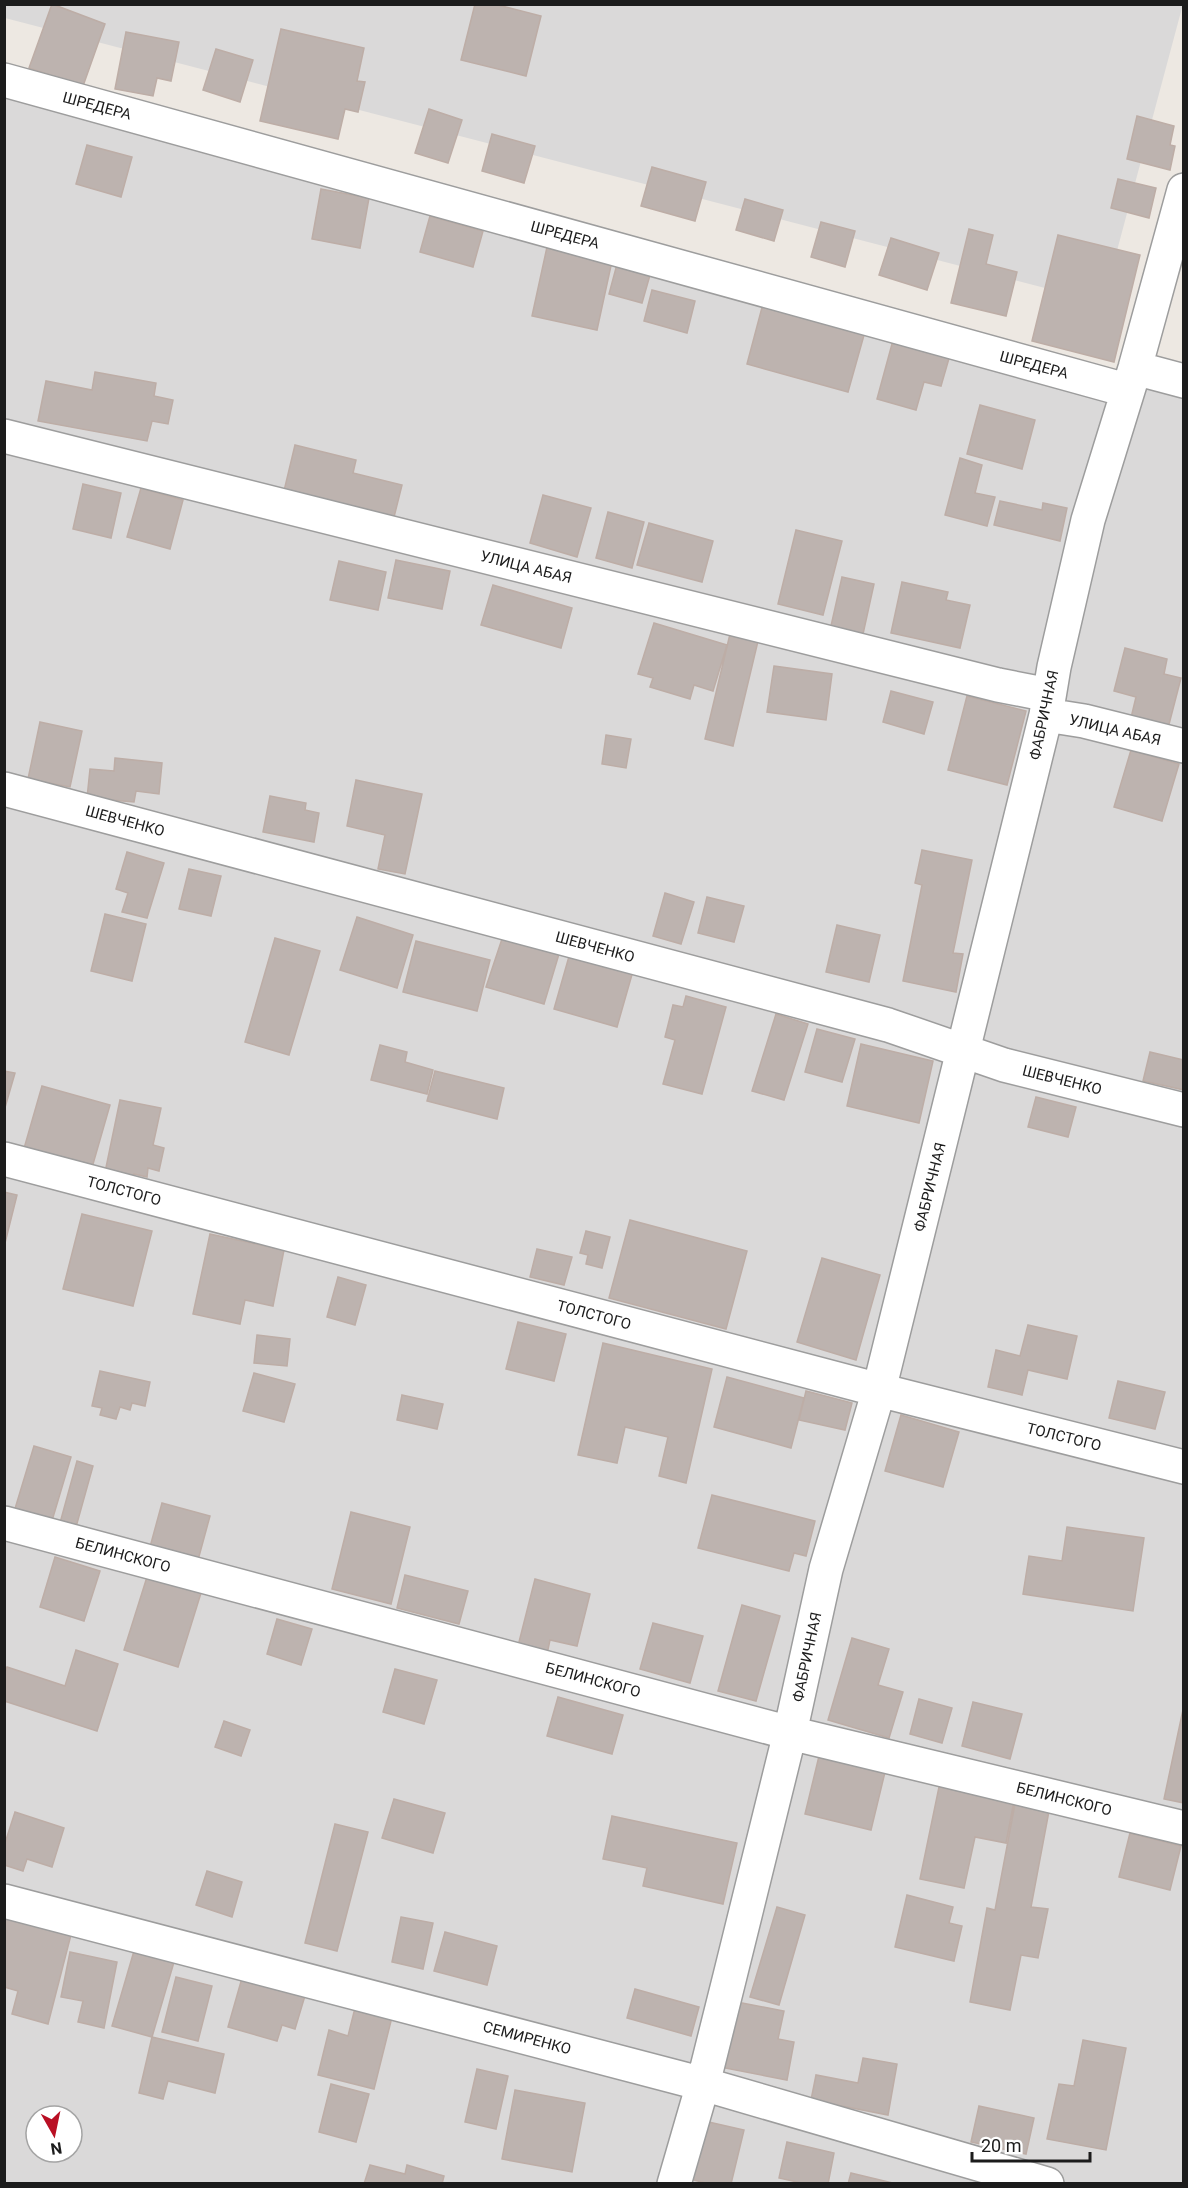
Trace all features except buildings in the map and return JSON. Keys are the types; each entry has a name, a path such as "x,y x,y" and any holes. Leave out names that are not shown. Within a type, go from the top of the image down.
{"street":[{"name":"ШРЕДЕРА","path":"4,80 1131,379 1184,381"},
{"name":"ФАБРИЧНАЯ","path":"674,2184 703,2084 790,1732 826,1569 879,1390 1047,705 1088,520 1131,379 1184,190"},
{"name":"УЛИЦА АБАЯ","path":"4,436 963,676 1047,705 1084,721 1184,746"},
{"name":"ШЕВЧЕНКО","path":"4,789 888,1025 1004,1065 1184,1110"},
{"name":"ТОЛСТОГО","path":"4,1159 879,1390 1184,1467"},
{"name":"БЕЛИНСКОГО","path":"4,1523 790,1732 1184,1828"},
{"name":"СЕМИРЕНКО","path":"4,1901 703,2084 1047,2184"}],"shaded area":[{"path":"1183,4 1103,303 5,18 4,5"},
{"path":"5,95 1183,389 1183,2183 5,2184"}]}
